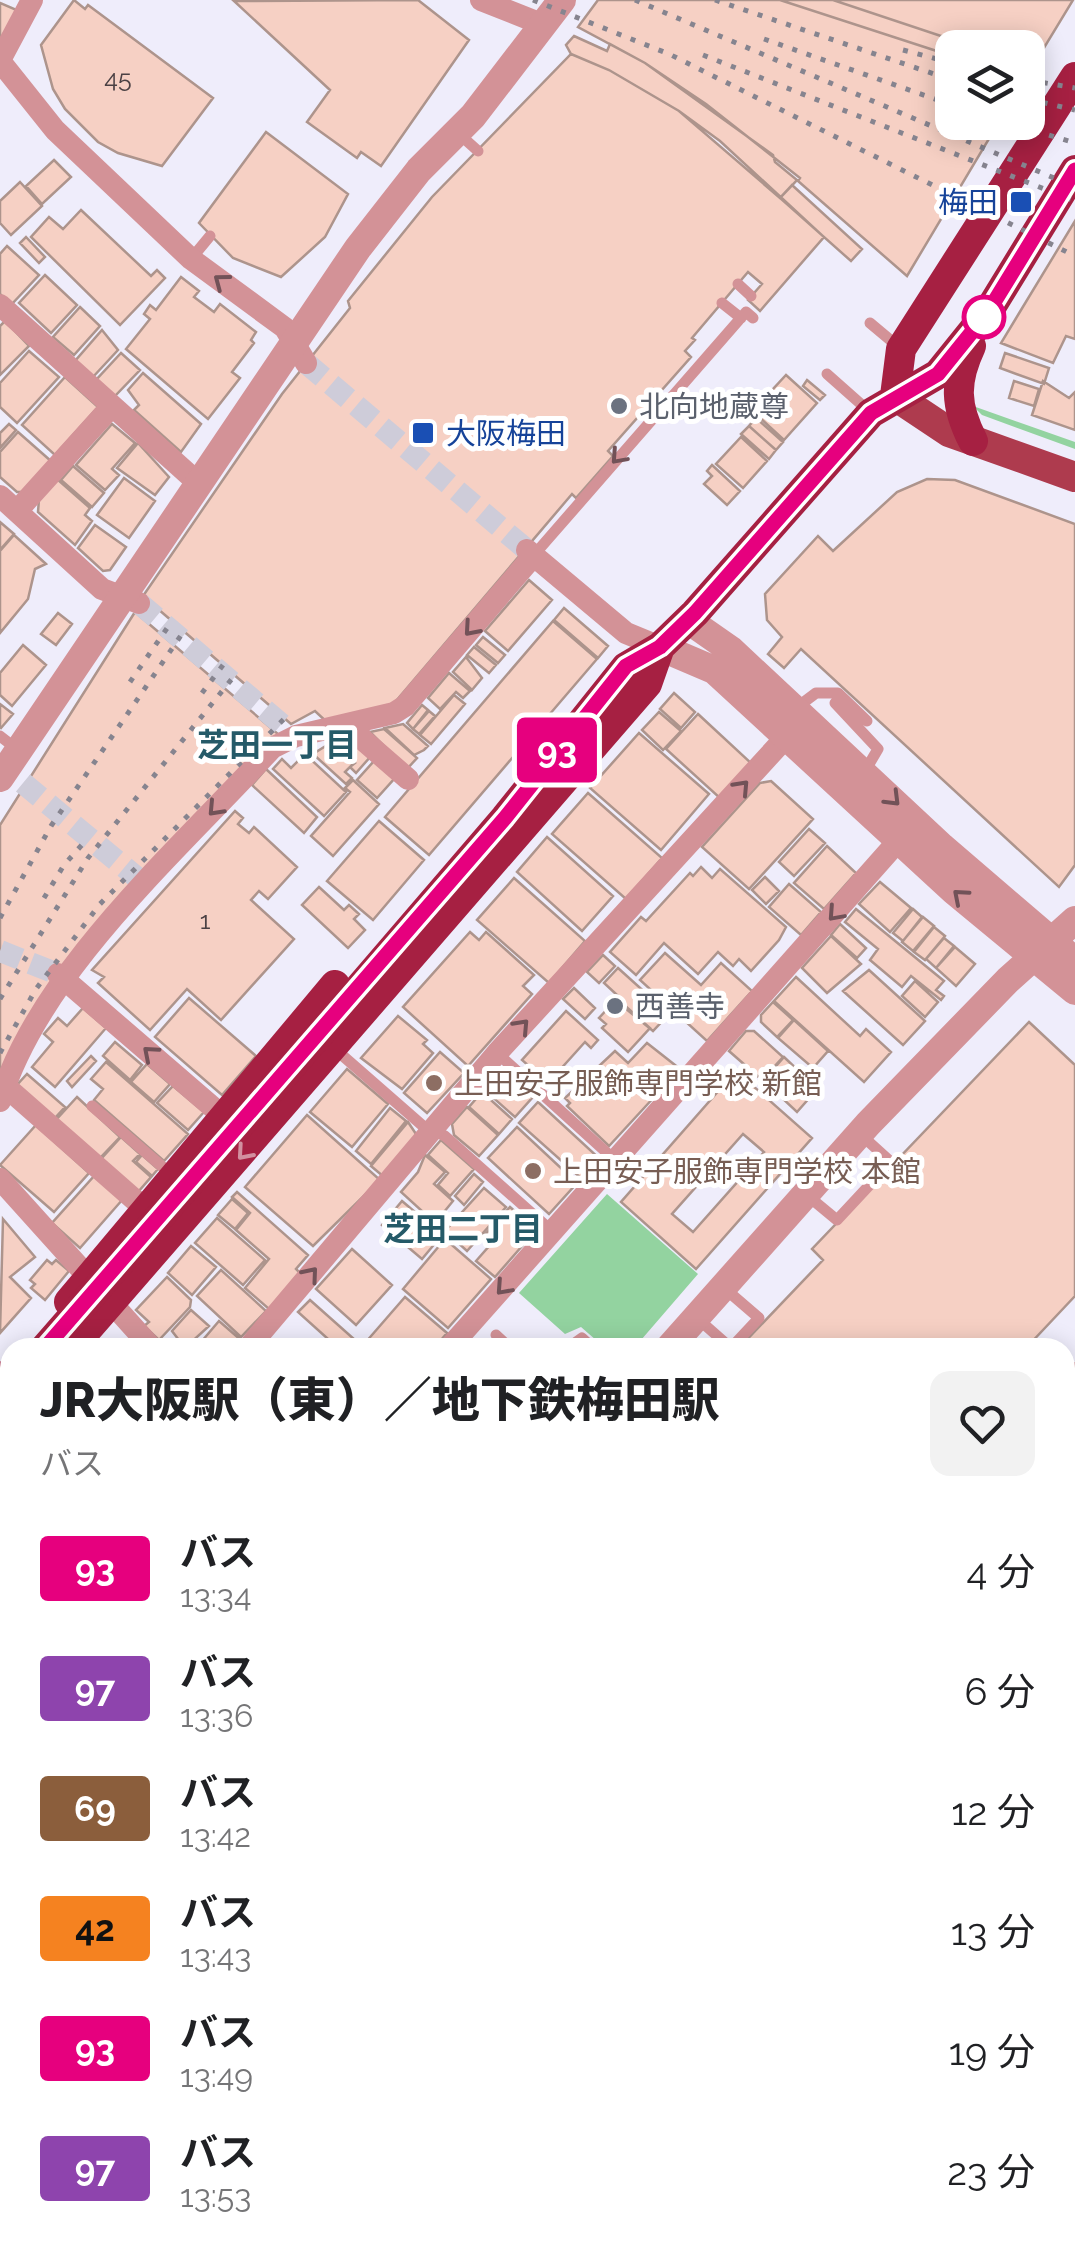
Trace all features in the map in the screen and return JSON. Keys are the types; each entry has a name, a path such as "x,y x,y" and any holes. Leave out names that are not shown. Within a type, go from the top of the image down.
{"highway":[{"path":"883,404 901,349 1075,77"},
{"path":"974,441 960,410 958,376 988,312 1075,170"},
{"path":"79,1338 332,1036 626,666 660,647 688,620 883,404 938,374 988,312"},
{"path":"54,1338 332,1036 647,684 660,647"},
{"path":"38,1338 84,1272 224,1117 490,804 563,744"}],"main road":[{"path":"883,404 1075,476"}],"street":[{"path":"32,0 0,60 55,130 191,259 284,328 300,354"},
{"path":"481,0 544,25"},
{"path":"8,764 130,599 197,482 300,354 395,198 468,142 562,0"},
{"path":"0,305 197,482"},
{"path":"111,406 8,504 102,588 130,599"},
{"path":"144,1208 2,1093 61,976 143,883 291,732 354,724 404,706 530,552 626,633 714,670 865,771 1044,950 1075,991"},
{"path":"688,620 731,650 899,840 1044,950 1075,961"},
{"path":"257,1338 497,1053 792,721"},
{"path":"354,724 362,739 408,779"},
{"path":"458,1338 899,840"},
{"path":"678,1338 859,1134 1075,920"},
{"path":"61,976 224,1117"},
{"path":"0,1179 143,1338"}],"lane":[{"path":"191,259 210,236"},
{"path":"738,284 751,296"},
{"path":"530,552 652,410 747,318 722,303"},
{"path":"870,323 901,349"},
{"path":"827,374 883,404"},
{"path":"792,721 816,693 838,693 867,721"},
{"path":"834,702 874,740 878,750 865,771"},
{"path":"332,1036 552,1232"},
{"path":"497,1053 616,1161"},
{"path":"92,1106 172,1176"},
{"path":"805,1194 837,1220 891,1162 859,1134"},
{"path":"723,1286 759,1318 740,1338"},
{"path":"696,1317 720,1338"}],"green space":[{"path":"973,406 1075,442 1075,449 982,415"},
{"path":"607,1194 698,1274 643,1338 594,1338 581,1327 565,1334 519,1293"}],"building":[{"path":"74,0 85,9 88,5 213,98 162,166 118,153 98,142 65,109 53,89 41,45"},
{"path":"418,0 469,40 381,166 361,152 357,158 307,122 330,90 234,1"},
{"path":"598,0 780,0 935,50 935,140 988,140 907,276 798,181 800,178 706,104 645,63 578,27"},
{"path":"780,0 833,0 935,34 935,50"},
{"path":"833,0 1073,0 1045,46 1045,30 935,30 935,34"},
{"path":"0,3 19,11 0,41"},
{"path":"574,36 607,51 610,44 645,63 773,155 775,162 797,180 780,198 679,111 609,70 571,54 566,45"},
{"name":"大阪梅田","path":"571,54 609,70 679,111 720,141 824,237 760,311 748,300 762,284 748,272 692,338 695,340 685,351 691,357 608,451 613,456 576,498 572,494 390,708 329,724 315,711 291,724 143,596 282,394 350,308 348,301 432,197"},
{"path":"266,132 348,194 325,237 281,277 233,258 199,223"},
{"path":"54,160 71,177 42,204 26,186"},
{"path":"20,182 42,206 11,235 0,223 0,201"},
{"path":"792,185 862,249 851,261 780,198"},
{"path":"81,210 151,276 157,270 165,278 120,325 31,237 49,217 63,229"},
{"path":"1075,221 1075,339 1066,336 1053,363 1001,343"},
{"path":"26,237 45,257 39,263 20,243"},
{"path":"7,246 39,275 11,305 0,294 0,254"},
{"path":"45,275 77,305 51,333 19,303"},
{"path":"181,277 199,291 194,297 214,312 220,304 256,332 251,340 254,343 232,372 240,378 208,419 126,349 150,319 144,314 150,305 156,310"},
{"path":"80,307 100,326 74,355 53,337"},
{"path":"5,321 29,346 0,375 0,326"},
{"path":"102,330 118,350 92,378 75,361"},
{"path":"29,351 59,377 17,423 0,407 0,383"},
{"path":"121,353 140,370 114,397 96,380"},
{"path":"1005,353 1049,368 1044,384 1000,368"},
{"path":"143,373 201,424 181,452 134,410 139,405 128,390"},
{"path":"786,375 817,403 784,440 758,416 765,408 760,403"},
{"path":"65,377 98,407 55,455 22,425"},
{"path":"807,380 825,395 820,400 803,386"},
{"path":"1014,381 1039,389 1034,406 1009,398"},
{"path":"1043,381 1069,398 1075,392 1075,430 1032,415"},
{"path":"756,418 783,442 776,450 749,426"},
{"path":"9,424 16,430 0,448 0,433"},
{"path":"112,424 135,443 112,469 119,475 105,490 76,465"},
{"path":"749,426 776,450 769,459 741,434"},
{"path":"18,432 52,462 27,492 17,492 0,477 0,452"},
{"path":"741,437 767,461 743,488 716,464"},
{"path":"138,443 169,477 155,495 117,468"},
{"path":"712,465 740,491 727,505 704,484 712,476 707,471"},
{"path":"73,466 104,493 92,507 61,480"},
{"path":"124,478 155,501 129,538 97,515"},
{"path":"57,479 90,508 85,515 92,521 75,545 38,512 39,499"},
{"path":"927,479 955,480 1075,524 1075,865 1059,887 801,649 784,668 768,654 782,637 767,620 765,594 818,536 833,551 897,492"},
{"path":"0,522 14,534 0,550"},
{"path":"95,525 126,547 110,570 103,571 78,548"},
{"path":"14,535 46,564 35,569 28,599 0,633 0,551"},
{"path":"529,580 552,600 508,651 485,631"},
{"path":"564,608 608,646 598,658 554,620"},
{"path":"135,612 278,734 65,963 0,1086 0,825"},
{"path":"58,613 72,624 56,645 41,634"},
{"path":"553,621 597,659 429,855 385,817"},
{"path":"483,637 505,655 498,663 476,645"},
{"path":"23,645 46,665 12,706 0,695 0,673"},
{"path":"474,647 496,665 489,673 467,655"},
{"path":"466,657 482,678 472,690 453,672"},
{"path":"449,673 470,691 463,698 456,692 440,709 428,698"},
{"path":"674,693 695,712 681,728 660,709"},
{"path":"454,695 465,704 431,744 420,735"},
{"path":"0,704 13,714 1,728 0,727"},
{"path":"422,705 428,710 413,729 407,723"},
{"path":"429,711 435,716 419,734 413,729"},
{"path":"659,712 681,731 663,750 642,730"},
{"path":"698,714 752,764 721,799 666,749"},
{"path":"403,724 428,746 424,750 414,755 385,728"},
{"path":"384,729 417,758 407,769 370,732"},
{"path":"639,733 709,794 661,850 590,788"},
{"path":"350,737 371,756 356,773 350,767 355,763 332,742"},
{"path":"332,742 354,763 345,772 352,778 346,784 313,754"},
{"path":"305,754 346,792 324,816 273,769 282,759 291,768"},
{"path":"374,761 394,779 377,798 357,780"},
{"path":"266,769 317,817 304,833 252,785"},
{"path":"353,780 379,804 333,856 311,836 350,792 345,788"},
{"path":"771,781 813,819 749,889 702,847 760,783"},
{"path":"588,793 662,858 626,899 552,834"},
{"path":"235,811 243,818 238,824 249,833 254,827 297,867 268,899 259,891 251,900 294,939 221,1020 187,989 150,1030 98,983 104,977 92,970"},
{"path":"379,821 424,860 373,920 327,881"},
{"path":"809,829 825,843 794,876 779,862"},
{"path":"547,837 613,896 582,931 517,872"},
{"path":"827,846 856,873 824,909 794,883"},
{"path":"701,867 712,878 720,869 786,927 779,940 751,971 739,959 733,966 718,952 698,974 664,943 636,975 610,952 641,917 646,921 690,873 693,876"},
{"path":"765,877 779,891 766,904 752,890"},
{"path":"514,878 585,941 549,983 477,920"},
{"path":"880,882 911,908 890,932 859,904"},
{"path":"789,884 821,912 801,935 769,907"},
{"path":"319,887 344,910 349,905 359,914 354,919 365,930 348,948 302,905"},
{"path":"856,909 944,981 936,990 944,996 941,1000 911,976 902,987 870,960 878,949 845,922"},
{"path":"913,909 922,917 903,941 893,933"},
{"path":"923,917 934,926 913,951 902,942"},
{"path":"840,924 866,948 857,958 831,935"},
{"path":"934,927 945,936 925,960 914,952"},
{"path":"470,932 479,940 486,932 534,975 523,986 532,994 468,1066 403,1007"},
{"path":"831,936 861,964 827,993 802,968"},
{"path":"944,938 954,946 936,968 926,959"},
{"path":"955,947 975,964 956,986 936,968"},
{"path":"665,953 701,985 721,963 752,991 707,1041 640,980"},
{"path":"603,955 615,966 599,983 587,972"},
{"path":"618,968 669,1014 653,1031 614,999 617,995 604,983"},
{"path":"869,970 925,1021 903,1045 843,991"},
{"path":"796,977 860,1036 866,1029 891,1052 864,1082 774,1001"},
{"path":"915,981 938,1002 925,1017 902,996"},
{"path":"574,988 595,1008 585,1019 563,999"},
{"path":"189,998 256,1056 222,1095 155,1037"},
{"path":"773,1002 793,1020 777,1037 761,1022 761,1015"},
{"path":"622,1003 650,1028 628,1052 602,1028 606,1024 599,1018 611,1005 616,1010"},
{"path":"83,1008 106,1028 55,1087 32,1067 53,1042 44,1034 58,1018 67,1026"},
{"path":"566,1011 598,1040 591,1048 585,1042 548,1083 522,1060"},
{"path":"398,1016 427,1040 423,1044 433,1053 402,1089 361,1058"},
{"path":"794,1020 828,1051 813,1068 778,1038"},
{"path":"1029,1022 1075,1065 1075,1296 1035,1338 749,1338 823,1260 812,1249"},
{"path":"746,1031 754,1031 783,1057 762,1080 729,1051"},
{"path":"115,1042 142,1065 130,1080 103,1056"},
{"path":"647,1043 680,1069 609,1146 567,1106 570,1103 565,1098 615,1051 628,1063"},
{"name":"上田安子服飾専門学校 新館","path":"440,1052 464,1073 427,1113 404,1093"},
{"path":"91,1056 96,1061 72,1087 67,1081"},
{"path":"784,1057 803,1075 782,1098 763,1081"},
{"path":"106,1062 188,1134 164,1161 94,1100 103,1089 91,1079"},
{"path":"147,1064 170,1084 154,1102 131,1082"},
{"path":"498,1066 532,1098 515,1117 480,1086"},
{"path":"347,1069 388,1104 352,1147 310,1112"},
{"path":"736,1071 812,1138 696,1269 621,1202","holes":["743,1134 764,1152 693,1232 672,1214"]},
{"path":"27,1074 65,1107 54,1119 16,1086"},
{"path":"803,1075 818,1088 797,1112 782,1098"},
{"path":"173,1086 204,1112 188,1130 157,1103"},
{"path":"482,1092 512,1119 499,1134 469,1107"},
{"path":"77,1097 120,1137 100,1158 55,1121"},
{"path":"538,1102 601,1160 583,1180 519,1123"},
{"path":"467,1107 498,1135 479,1156 454,1135 452,1124"},
{"path":"390,1108 406,1121 371,1164 356,1151"},
{"path":"307,1115 380,1180 313,1246 245,1187"},
{"path":"408,1122 418,1137 384,1177 371,1166"},
{"path":"36,1125 89,1173 54,1212 0,1165"},
{"name":"上田安子服飾専門学校 本館","path":"517,1127 577,1183 549,1214 488,1158"},
{"path":"121,1137 140,1154 133,1161 151,1177 138,1192 101,1159"},
{"path":"441,1140 474,1169 450,1196 438,1185 448,1173 428,1155"},
{"path":"142,1155 158,1169 152,1176 136,1162"},
{"path":"425,1155 445,1172 434,1184 453,1201 435,1223 401,1192 418,1172"},
{"path":"474,1174 483,1182 464,1205 455,1196"},
{"path":"95,1175 123,1199 80,1248 52,1223"},
{"path":"484,1188 506,1207 467,1251 445,1231"},
{"path":"237,1192 308,1255 296,1269 300,1273 269,1309 245,1288 269,1259 236,1230 250,1213 232,1197"},
{"path":"232,1199 248,1213 235,1229 218,1215"},
{"path":"402,1201 442,1235 422,1259 382,1225"},
{"path":"510,1207 536,1230 495,1277 476,1261 490,1245 482,1238"},
{"path":"217,1218 265,1260 243,1285 195,1243"},
{"path":"3,1219 35,1257 10,1277 31,1298 0,1333"},
{"path":"445,1239 491,1279 448,1328 403,1289"},
{"path":"191,1246 216,1267 192,1295 168,1273"},
{"path":"352,1249 392,1285 356,1325 316,1289"},
{"path":"47,1260 52,1264 56,1260 69,1271 45,1300 31,1288 35,1284 30,1280"},
{"path":"221,1270 266,1311 241,1337 197,1296"},
{"path":"167,1277 191,1300 190,1307 161,1338 144,1326 149,1322 136,1310"},
{"path":"405,1297 447,1333 443,1338 369,1338"},
{"path":"310,1300 353,1338 327,1338 298,1312"},
{"path":"191,1310 209,1326 196,1338 177,1338 172,1331"},
{"path":"219,1321 239,1338 205,1338"}],"tunnel":[{"path":"306,363 527,550"},
{"path":"139,603 286,728"},
{"path":"23,783 141,881"},
{"path":"0,951 58,974"}],"railway":[{"path":"533,0 669,54 1075,256"},
{"path":"635,0 1054,178"},
{"path":"715,0 935,74"},
{"path":"764,39 935,99"},
{"path":"903,50 935,58"},
{"path":"703,55 1075,201"},
{"path":"1045,83 1075,88"},
{"path":"1045,103 1075,110"},
{"path":"1045,134 1075,143"},
{"path":"130,682 172,621"},
{"path":"0,918 51,826 184,631"},
{"path":"202,693 223,665"},
{"path":"0,999 88,858 235,675"},
{"path":"0,1053 36,989 100,904 285,718"},
{"path":"44,898 64,865 88,838"}],"bus line":[{"name":"93","path":"52,1338 505,818 626,666 660,647 695,613 845,438 871,413 938,374 988,312 1075,170"}],"place":[{"name":"梅田","path":"1021,202"},
{"name":"北向地蔵尊","path":"619,406"},
{"name":"大阪梅田","path":"423,433"},
{"name":"西善寺","path":"615,1006"},
{"name":"上田安子服飾専門学校 新館","path":"434,1083"},
{"name":"上田安子服飾専門学校 本館","path":"533,1171"}],"district":[{"name":"芝田一丁目","path":"277,744"},
{"name":"芝田二丁目","path":"463,1228"}]}
